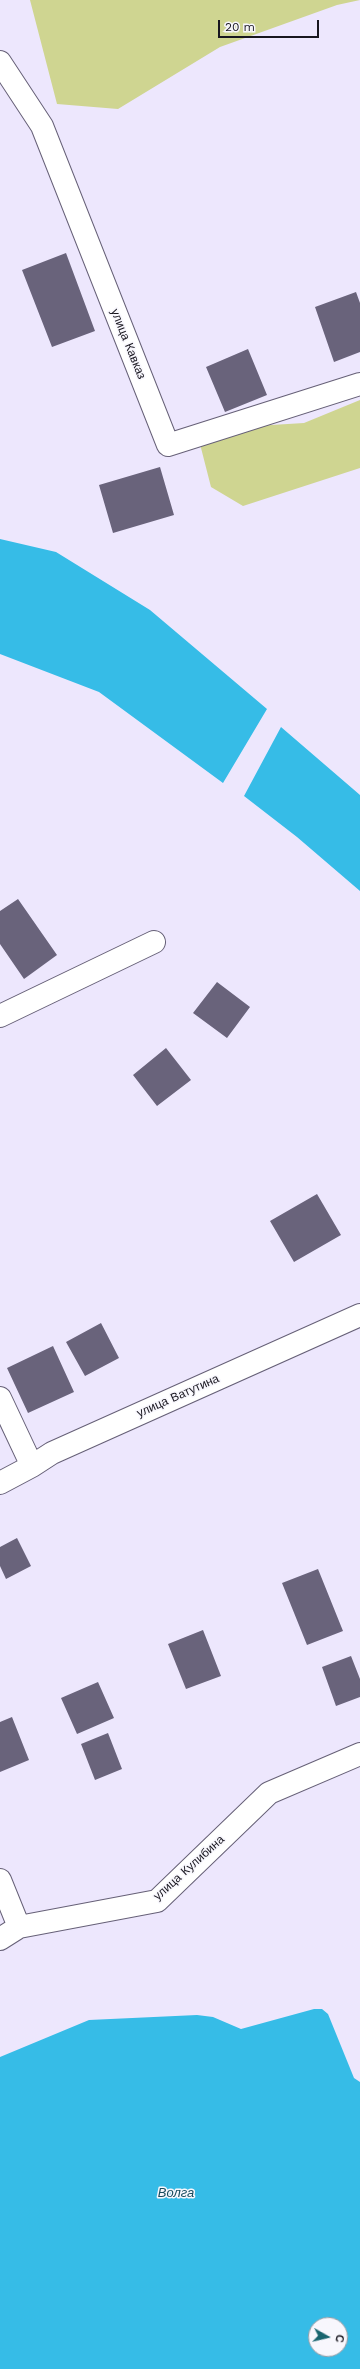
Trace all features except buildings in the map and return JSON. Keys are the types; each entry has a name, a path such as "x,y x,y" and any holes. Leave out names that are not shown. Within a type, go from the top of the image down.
{"street":[{"name":"улица Кавказ","path":"0,62 42,126 168,445 360,384"},
{"path":"0,1016 154,942"},
{"name":"улица Ватутина","path":"0,1483 32,1466 52,1453 360,1315"},
{"path":"0,1398 32,1466"},
{"name":"улица Кулибина","path":"0,1939 19,1927 157,1902 270,1793 360,1754"},
{"path":"0,1880 19,1927"}],"green space":[{"path":"30,0 360,0 337,5 220,47 118,109 57,104"},
{"path":"360,400 360,468 243,506 211,487 200,444 223,428 304,423"}],"water":[{"path":"0,539 56,552 150,610 267,709 223,783 99,692 0,654"},
{"path":"281,727 360,795 360,891 297,837 244,796"},
{"name":"Волга","path":"314,2009 322,2009 328,2014 354,2078 360,2082 360,2369 0,2369 0,2057 89,2020 197,2015 213,2017 241,2029"}]}
